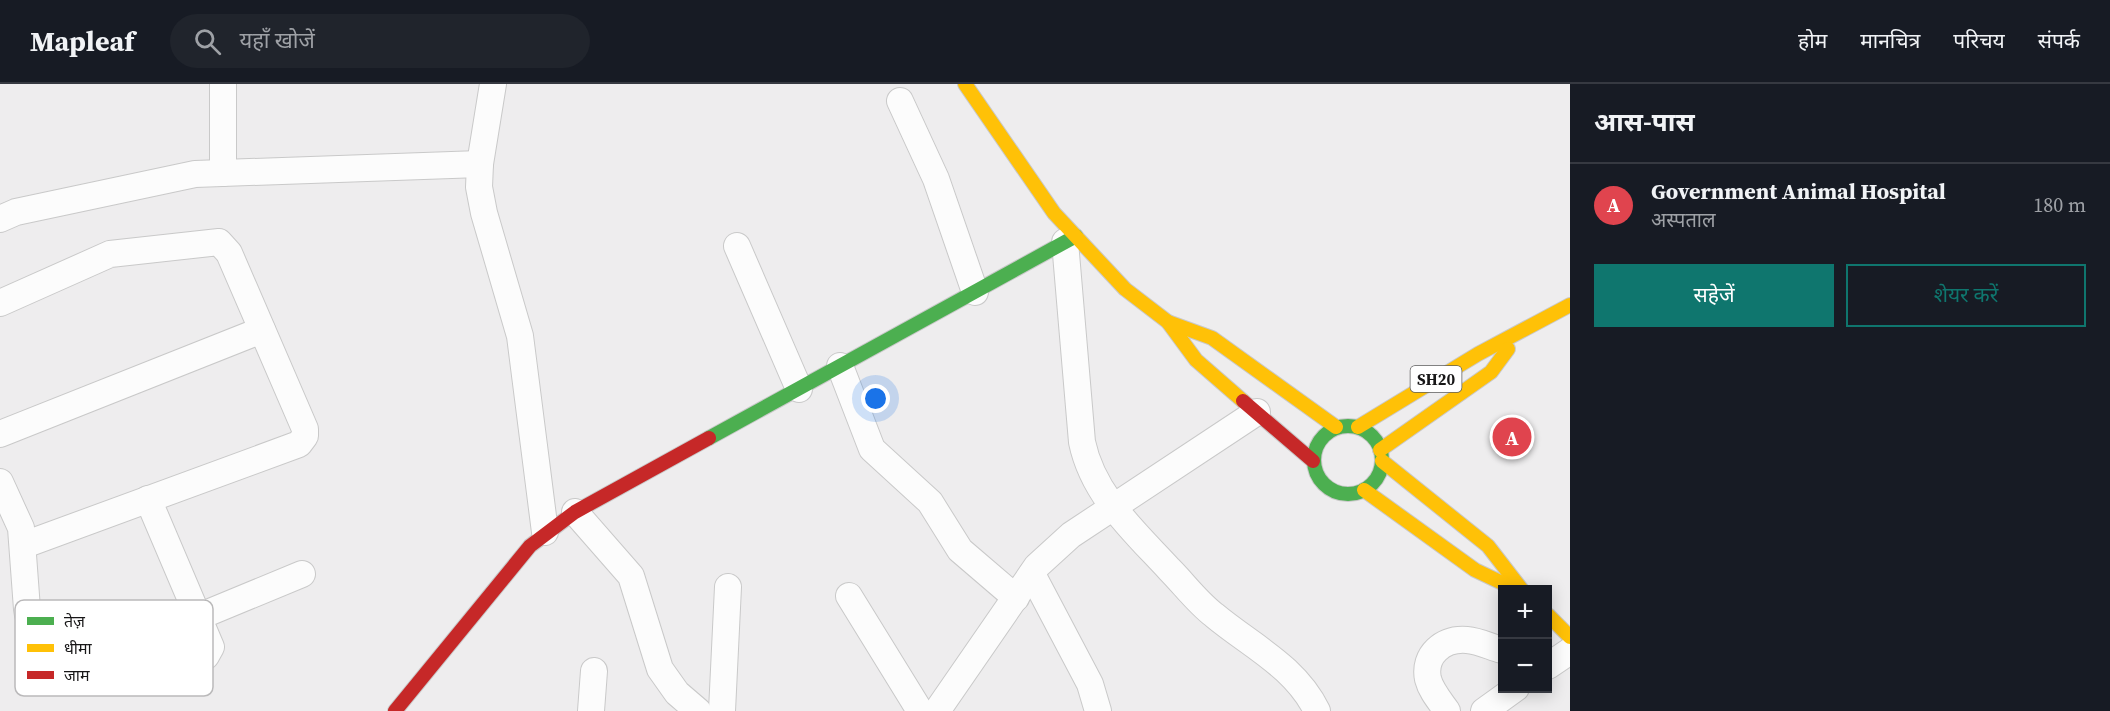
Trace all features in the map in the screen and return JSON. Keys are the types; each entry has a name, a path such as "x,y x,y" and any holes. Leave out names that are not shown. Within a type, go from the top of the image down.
{"main road":[{"path":"965,84 1071,239 1125,289 1168,322 1196,360 1313,462 1322,482 1341,494 1364,490 1374,483 1381,456"},
{"path":"395,711 530,546 545,532 574,512 1071,239"},
{"name":"SH20","path":"1358,427 1478,354 1570,304"},
{"path":"1168,322 1212,338 1336,428"},
{"name":"SH20","path":"1381,456 1491,372 1502,361 1517,334"},
{"path":"1313,462 1319,441 1336,428 1358,427 1375,439 1381,456 1488,546 1518,585"},
{"path":"1364,490 1475,570 1506,585"},
{"path":"1552,619 1570,637"}],"street":[{"path":"223,84 223,173"},
{"path":"494,84 480,164 479,187 483,213 520,336 545,532"},
{"path":"900,101 936,179 975,291"},
{"path":"0,219 16,212 167,178 223,173 480,164"},
{"path":"1071,239 1082,442 1089,465 1111,507 1207,609 1290,671 1302,685 1317,711"},
{"path":"0,303 110,254 211,240 219,242 229,252 305,429 303,440 24,545"},
{"path":"737,246 799,389"},
{"path":"0,434 262,330"},
{"path":"840,366 872,449 930,502 960,550 1016,598"},
{"path":"937,711 1032,574 1053,550 1111,507 1257,412"},
{"path":"0,482 17,516 24,545 27,600"},
{"path":"148,499 191,600"},
{"path":"574,512 631,576 660,669 677,693 698,711"},
{"path":"213,611 302,574"},
{"path":"1032,574 1090,704"},
{"path":"722,711 728,587"},
{"path":"849,596 920,711"},
{"path":"1447,711 1433,692 1428,680 1430,656 1440,646 1449,642 1468,640 1498,649"},
{"path":"591,711 594,671"},
{"path":"1484,711 1509,693"}],"traffic: fast":[{"path":"709,438 1076,236"},
{"path":"1348,426 1361,429 1372,436 1379,447 1382,460 1379,473 1372,484 1361,491 1348,494 1335,491 1324,484 1317,473 1314,460 1317,447 1324,436 1335,429 1348,426"}],"traffic: slow":[{"path":"965,84 1054,213 1125,289 1168,322 1196,360 1243,401"},
{"path":"1358,427 1478,354 1570,305"},
{"path":"1168,322 1212,338 1336,427"},
{"path":"1380,450 1491,372 1508,349"},
{"path":"1382,461 1488,546 1518,585"},
{"path":"1364,490 1475,570 1506,585"},
{"path":"1552,619 1570,637"}],"traffic: jam":[{"path":"1243,401 1313,461"},
{"path":"395,711 530,546 575,512 709,438"}],"place":[{"name":"Government Animal Hospital","path":"1512,437"}]}
